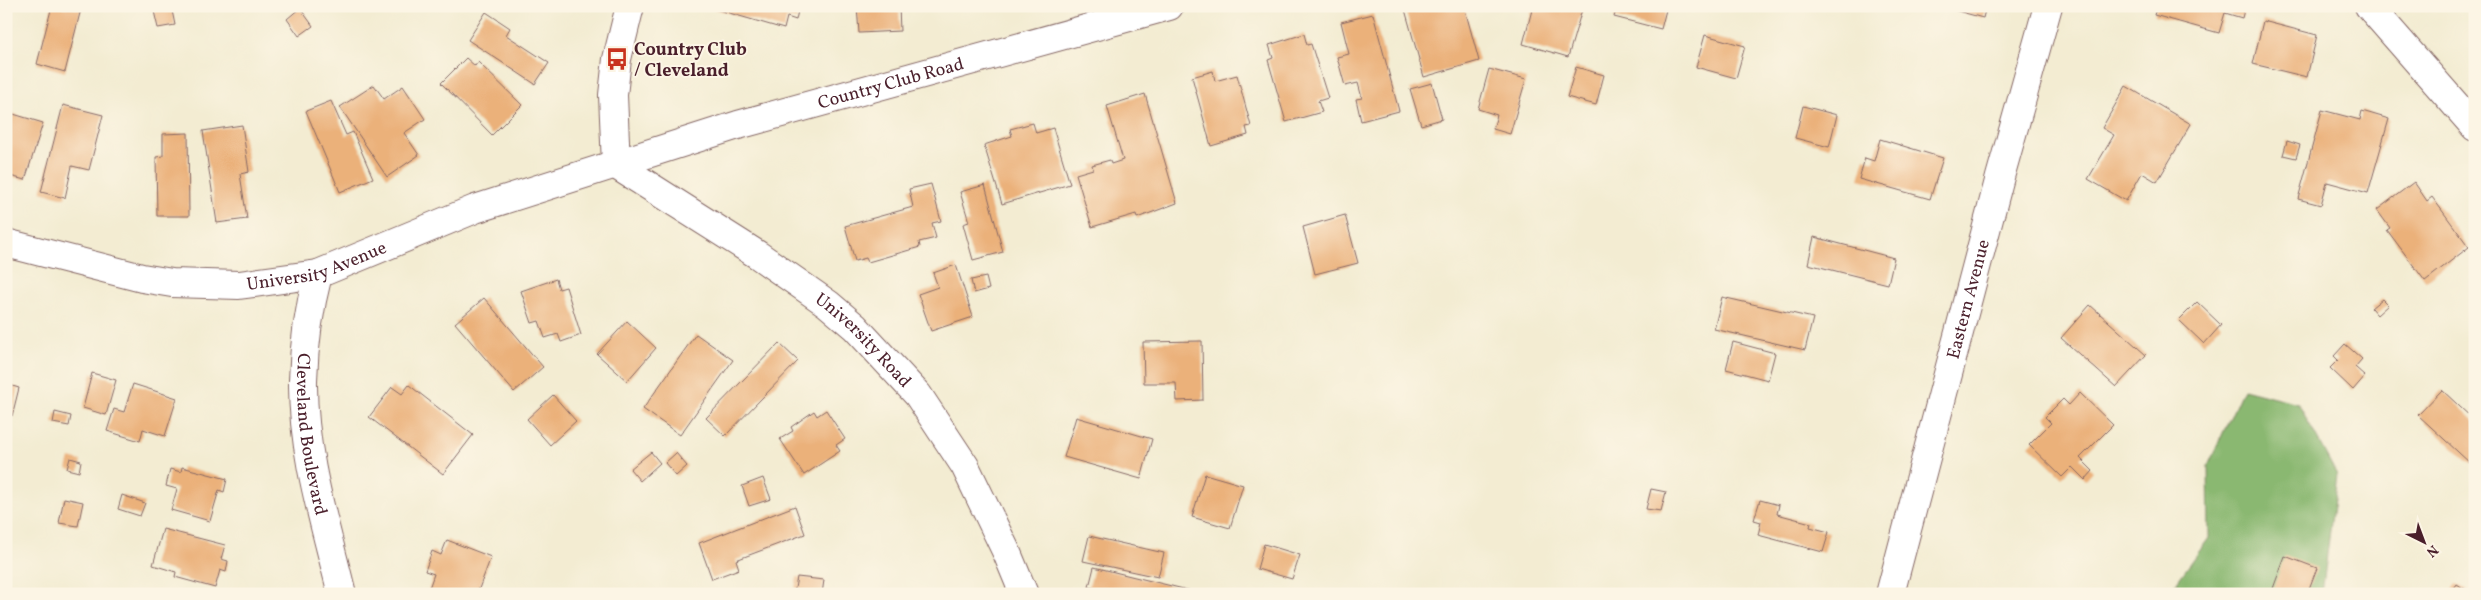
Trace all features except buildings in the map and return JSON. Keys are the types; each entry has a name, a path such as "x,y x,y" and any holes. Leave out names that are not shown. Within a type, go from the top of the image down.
{"street":[{"path":"616,165 613,95 617,59 630,6"},
{"name":"Country Club Road","path":"616,165 738,125 1169,6"},
{"name":"Eastern Avenue","path":"1890,594 2048,6"},
{"path":"2369,6 2475,127"},
{"name":"University Avenue","path":"6,243 142,278 172,283 239,284 318,274 476,209 616,165"},
{"name":"University Road","path":"616,165 758,255 828,304 855,327 918,395 965,466 1008,553 1024,594"},
{"name":"Cleveland Boulevard","path":"318,274 309,312 303,381 307,435 314,480 342,594"}],"green space":[{"path":"2243,389 2298,403 2337,475 2322,594 2168,594 2209,538 2208,466"}],"place":[{"name":"Country Club / Cleveland","path":"617,59"}]}
